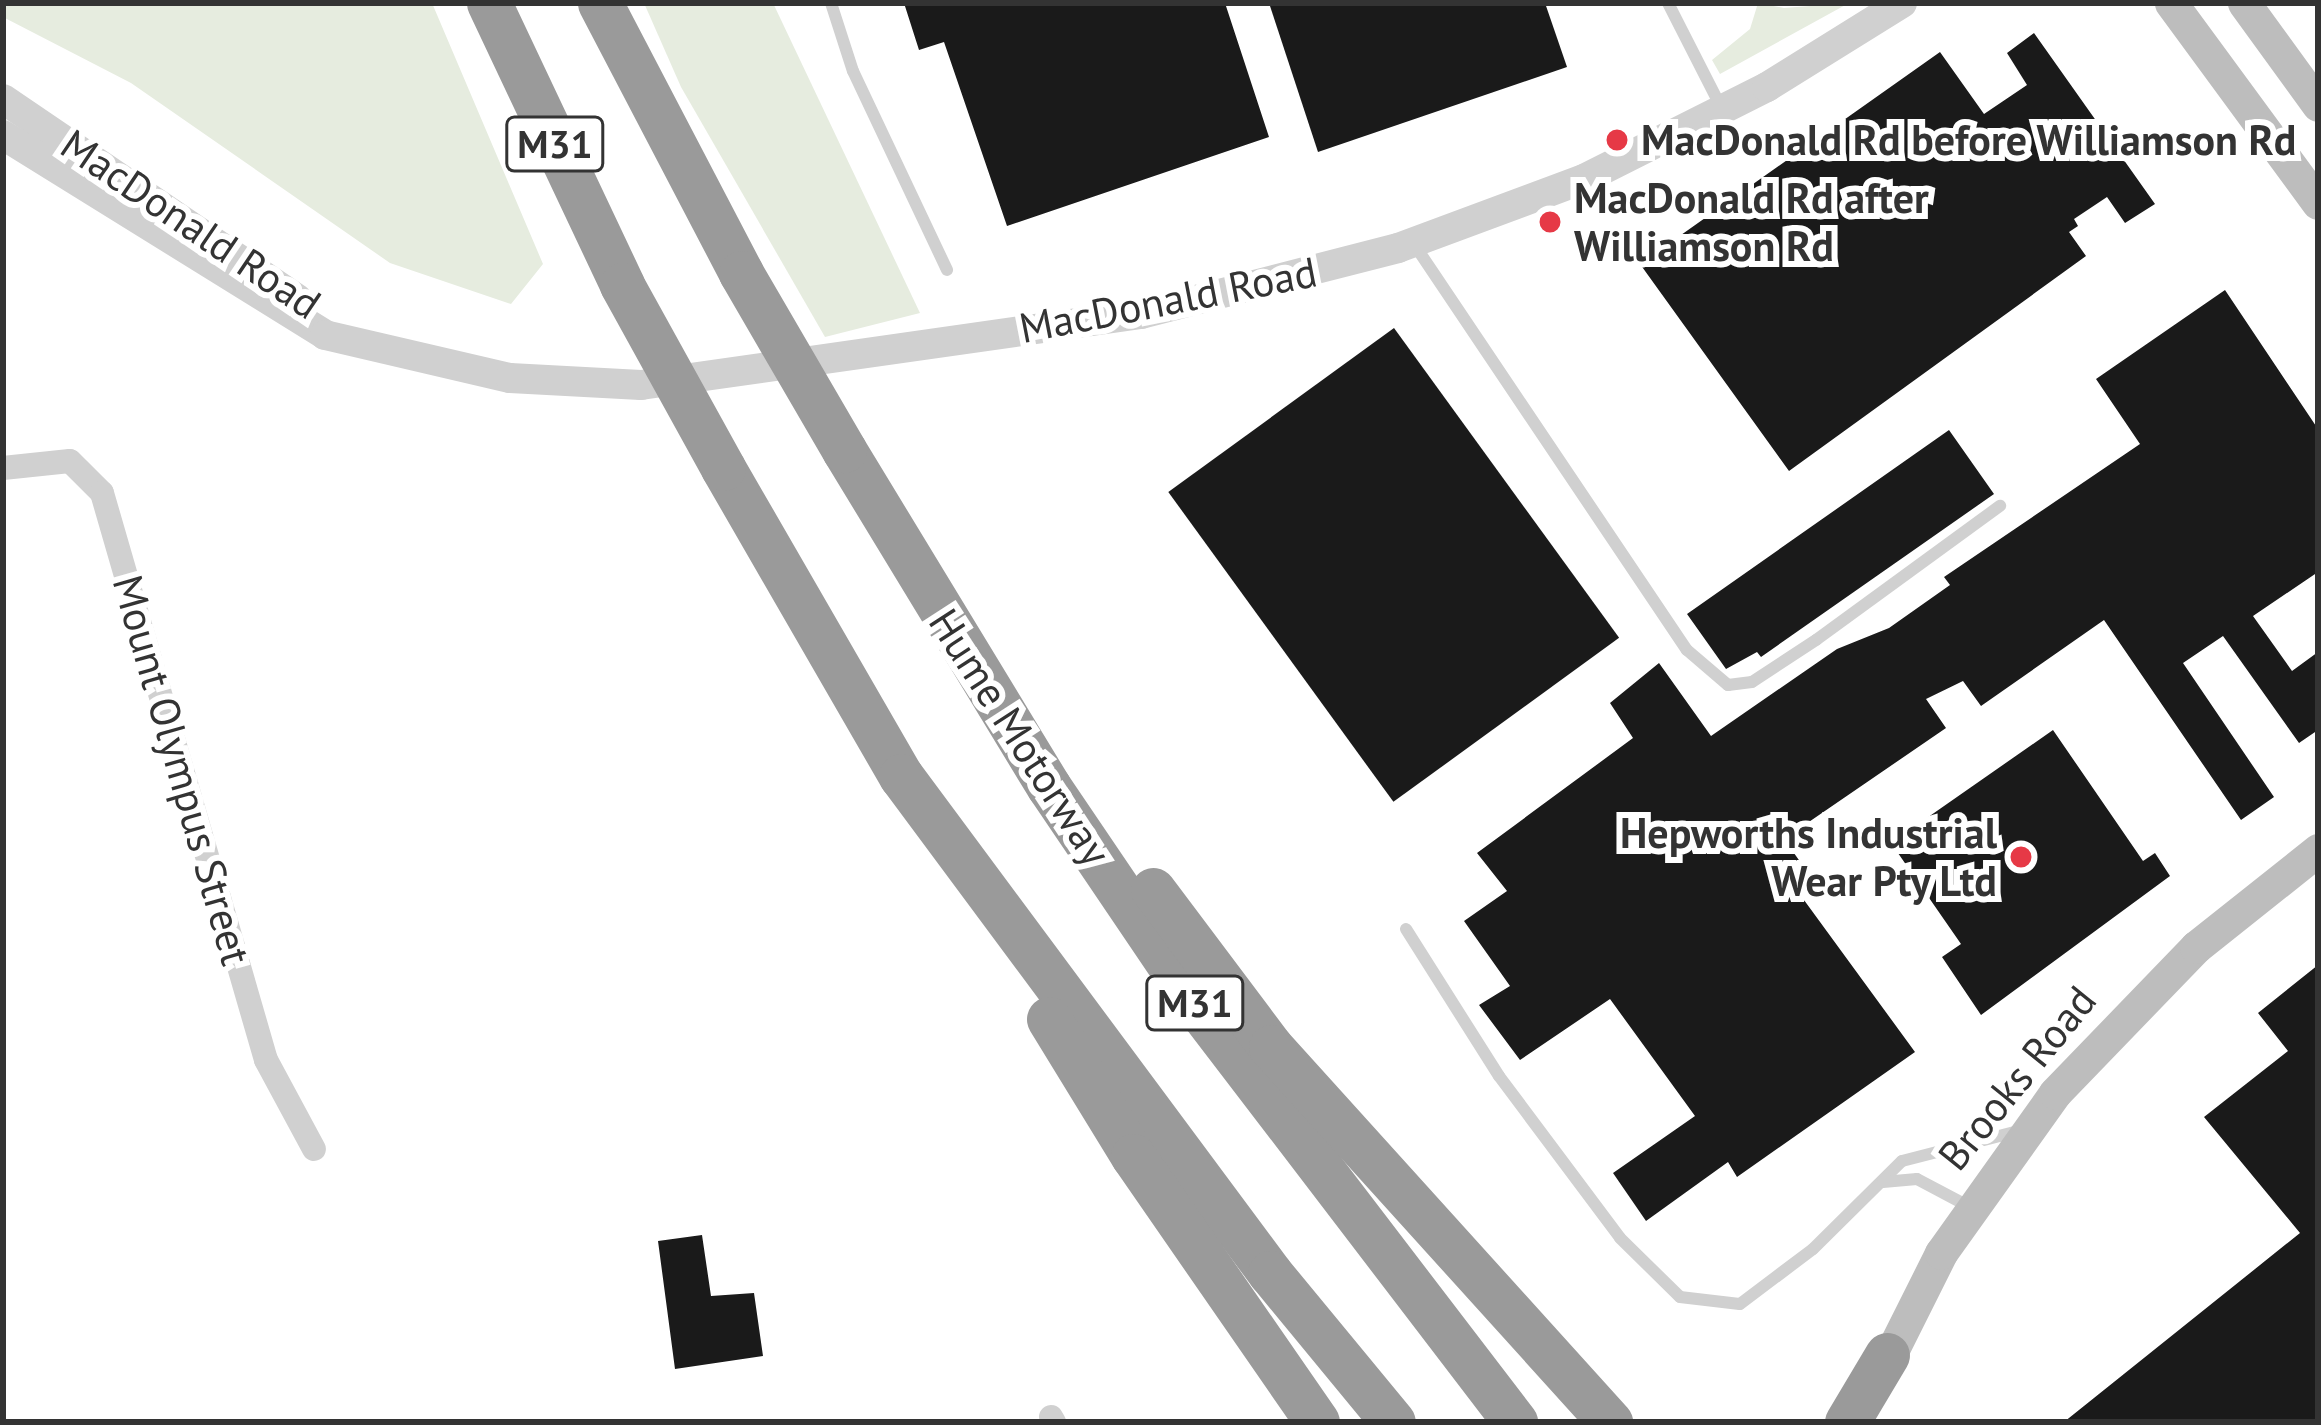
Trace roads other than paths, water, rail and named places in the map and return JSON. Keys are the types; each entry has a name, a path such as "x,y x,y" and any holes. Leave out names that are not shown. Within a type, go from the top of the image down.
{"highway":[{"name":"M31","path":"489,3 622,285 901,776 1270,1273 1393,1422"},
{"name":"Hume Motorway","path":"600,3 741,273 908,562 1197,1006 1515,1422"},
{"path":"908,562 1010,677 1145,880 1271,1047 1610,1422"},
{"path":"901,776 1133,1156 1317,1422"},
{"path":"1847,1422 1887,1355"}],"main road":[{"path":"2171,3 2318,203"},
{"path":"2244,3 2318,105"},
{"name":"Brooks Road","path":"1863,1422 1887,1355 1970,1207 2030,1124 2154,986 2318,850"}],"street":[{"name":"MacDonald Road","path":"3,135 278,311 325,335 511,378 640,385 1141,314 1414,242 1585,178 1722,111 1902,3"},
{"name":"MacDonald Road","path":"3,99 289,295 381,346"},
{"name":"Mount Olympus Street","path":"3,468 70,461 102,493 266,1060 314,1149"}],"lane":[{"path":"831,3 853,71 946,270"},
{"path":"1668,3 1722,111"},
{"path":"1414,242 1687,650 1728,685 1752,682 1816,640 2000,506"},
{"path":"1406,929 1499,1076 1620,1238 1680,1297 1740,1304 1910,1157 1973,1148 2030,1124"},
{"path":"1872,1190 1909,1177 1970,1207"}],"place":[{"name":"MacDonald Rd before Williamson Rd","path":"1617,140"},
{"name":"MacDonald Rd after Williamson Rd","path":"1550,222"},
{"name":"Hepworths Industrial Wear Pty Ltd","path":"2021,857"}]}
